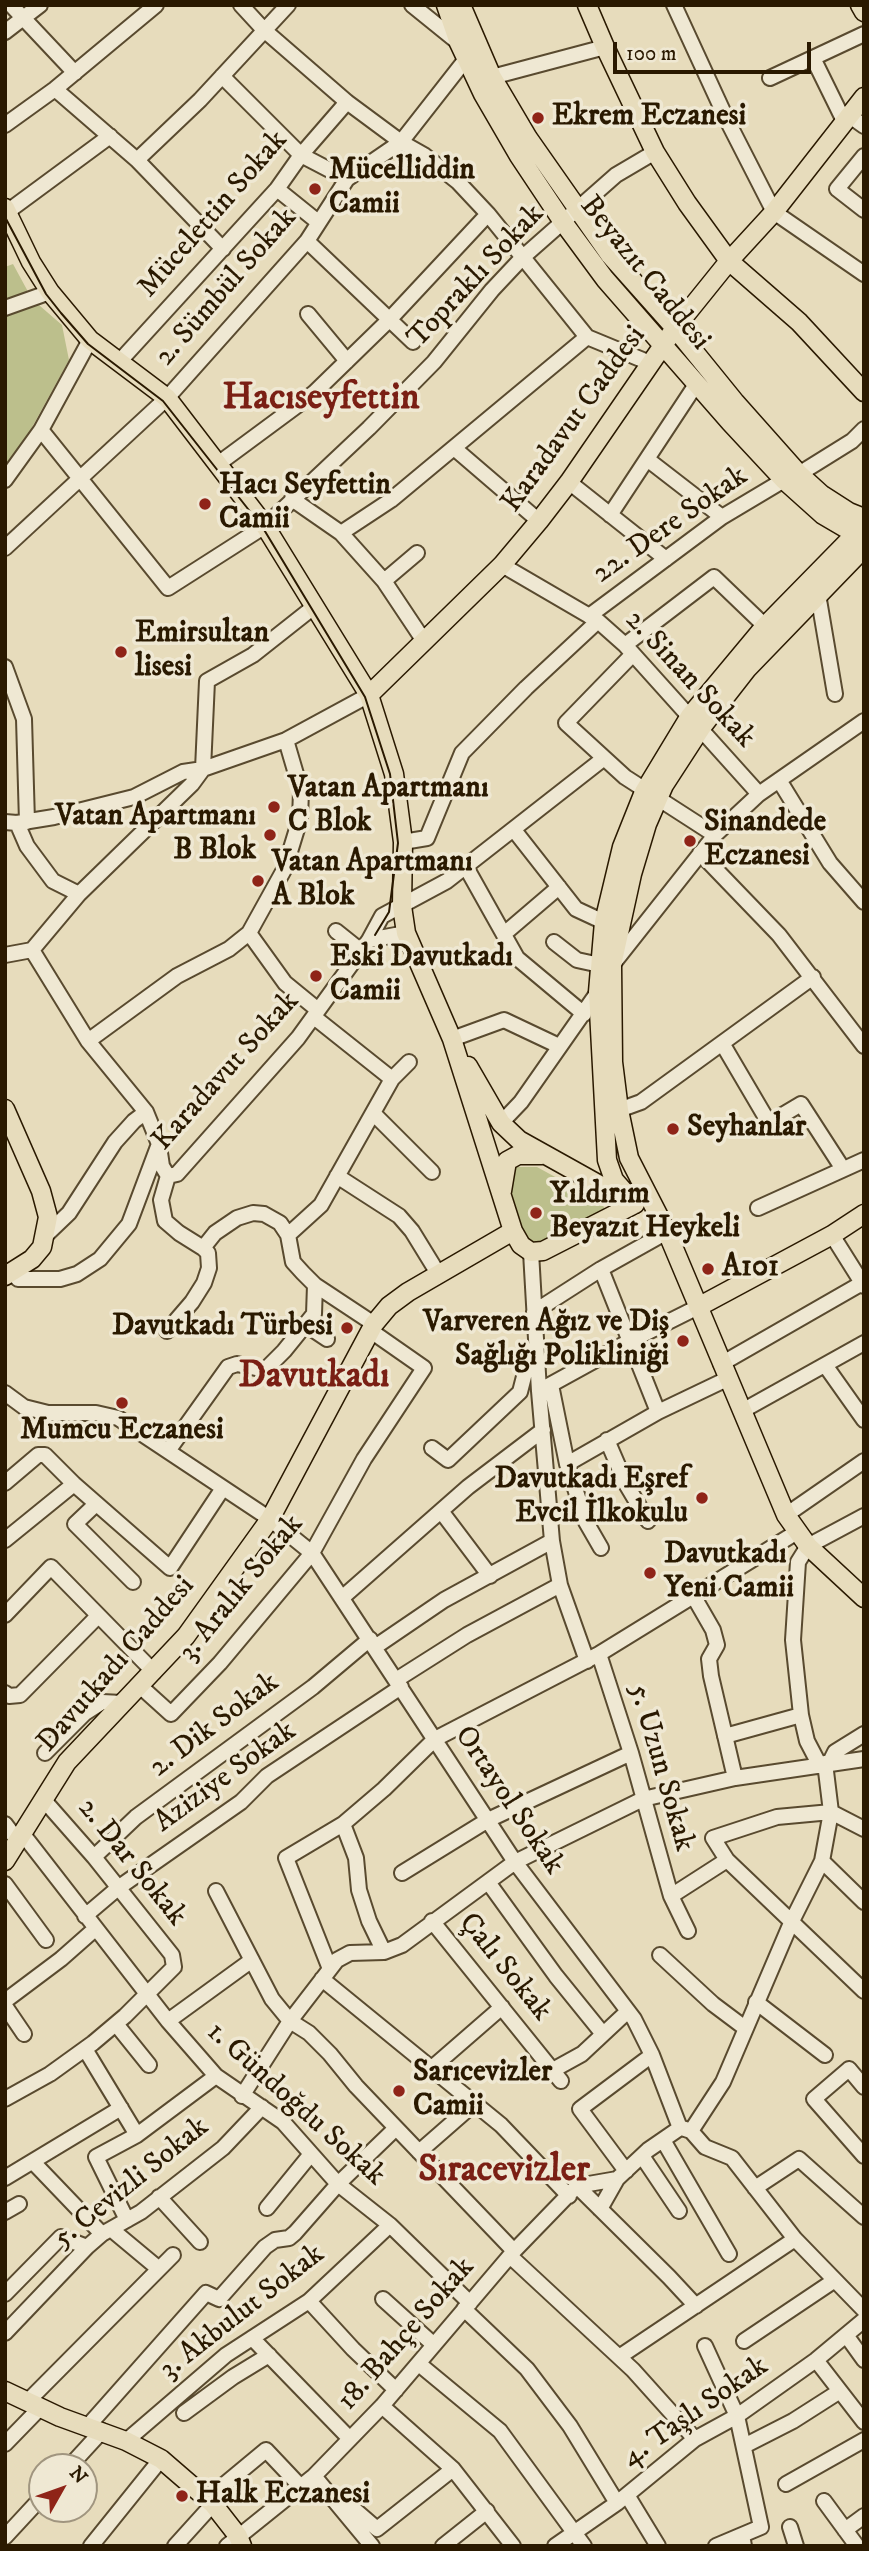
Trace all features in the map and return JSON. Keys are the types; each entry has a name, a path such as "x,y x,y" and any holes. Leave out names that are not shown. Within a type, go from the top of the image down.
{"main road":[{"name":"Beyazıt Caddesi","path":"446,5 483,94 519,156 570,216 610,255 675,328 823,515 862,537"},
{"name":"Beyazıt Caddesi","path":"461,5 492,77 605,279 697,383 792,477 849,512 864,518"},
{"path":"587,5 655,152 729,261 799,322 864,392"},
{"path":"860,5 864,12"},
{"name":"Karadavut Caddesi","path":"369,695 502,565 539,521 675,328 729,261 853,122 864,97"},
{"path":"6,210 50,292 90,340 167,398 265,526 369,695 394,774 403,842 402,906 406,933 452,1039 501,1196 513,1231 521,1245 531,1252 543,1251 635,1204"},
{"path":"696,722 818,594 862,537"},
{"path":"862,537 765,626 696,722 622,847 604,922 613,1062 629,1158 667,1232 786,1515 802,1539 864,1598"},
{"path":"635,1204 614,1181 607,1160 598,992 632,874 651,795"},
{"path":"452,1039 501,1123 519,1140 657,1215"},
{"path":"6,1113 41,1191 48,1216 42,1247 12,1277"},
{"path":"501,1196 507,1161 518,1155 545,1155"},
{"path":"579,1174 599,1168 607,1160"},
{"path":"635,1204 639,1181"},
{"path":"698,1307 832,1235 864,1214"},
{"name":"Davutkadı Caddesi","path":"5,1861 67,1762 186,1636 270,1519 372,1328 389,1306 408,1292 513,1231"},
{"path":"5,2391 126,2441 161,2459 210,2502 236,2543"}],"street":[{"path":"11,5 75,73"},
{"path":"5,32 40,5"},
{"path":"130,5 140,18"},
{"path":"5,125 55,89 156,5"},
{"path":"241,5 264,30 347,102 458,182 488,214 587,337 650,363"},
{"path":"137,160 222,76 288,5"},
{"path":"412,5 463,51"},
{"path":"674,5 727,120 774,212 864,274"},
{"path":"770,78 864,34"},
{"path":"492,77 605,47"},
{"name":"2. Sümbül Sokak","path":"5,548 167,398 307,241 347,179 401,142 463,51"},
{"path":"813,58 853,122"},
{"path":"222,76 301,155 347,179"},
{"path":"55,89 137,160 223,249"},
{"name":"Mücelettin Sokak","path":"119,362 277,189 301,155 347,102"},
{"path":"6,210 110,136"},
{"name":"Topraklı Sokak","path":"80,478 168,588 265,526 434,362 492,290 523,257 616,176 655,152"},
{"path":"864,156 837,189 864,210"},
{"path":"277,189 318,222"},
{"path":"218,464 314,393 389,320 415,289 488,214"},
{"path":"307,241 413,342"},
{"path":"5,308 50,292"},
{"path":"308,314 347,361"},
{"path":"341,533 391,500 587,337"},
{"path":"5,480 40,430 90,340"},
{"path":"610,515 697,383"},
{"name":"22. Dere Sokak","path":"403,842 427,838 462,753 594,619 722,517 852,441 864,429"},
{"path":"40,430 80,478"},
{"path":"454,448 539,521"},
{"path":"647,459 722,517"},
{"path":"569,482 666,559"},
{"path":"292,499 341,533 384,582 424,641"},
{"path":"384,582 417,553"},
{"name":"2. Sinan Sokak","path":"502,565 594,619 629,650 759,794"},
{"path":"715,835 651,795 603,759 565,723 629,650 714,577 765,626"},
{"path":"818,594 835,694"},
{"path":"5,955 32,950 79,894 192,785 203,769 207,681 253,655 315,606"},
{"path":"5,667 24,719 16,822 27,846 53,881 79,894"},
{"path":"16,822 54,817 134,797 183,772 203,769 286,740 369,695"},
{"path":"554,942 577,960 606,965 715,835 759,794 864,721"},
{"path":"88,1041 177,976 229,949 249,933 285,868 300,820 301,791 286,740"},
{"name":"Karadavut Sokak","path":"32,950 88,1041 146,1112 159,1144 162,1166 168,1176 177,1174 299,1038 365,945 382,916 447,881 603,759"},
{"path":"779,780 830,863 864,902"},
{"path":"514,830 576,909 604,922"},
{"path":"700,853 779,935 864,1046"},
{"path":"466,866 517,958 584,1014"},
{"path":"504,934 559,887"},
{"path":"336,931 365,945 406,933"},
{"path":"249,933 285,983 316,1014 392,1079"},
{"path":"619,1110 641,1102 813,977"},
{"path":"501,1123 521,1102 598,992"},
{"path":"452,1039 504,1020 559,1046"},
{"path":"722,1043 769,1123 801,1104 844,1169"},
{"path":"288,1235 321,1205 392,1079 409,1062"},
{"path":"46,1236 69,1213 115,1142 146,1112"},
{"path":"373,1113 432,1172"},
{"path":"12,1277 60,1279 77,1274 100,1259 129,1224 159,1144"},
{"path":"758,1208 863,1161"},
{"path":"167,1331 192,1302 204,1283 209,1268 208,1253 165,1221 161,1200 168,1176"},
{"path":"337,1176 399,1216 412,1231 439,1275"},
{"path":"203,1248 215,1233 237,1218 253,1213 264,1214 280,1223 288,1235 293,1262 315,1285 372,1328"},
{"path":"534,1311 667,1232"},
{"path":"567,1464 724,1372 863,1284 832,1235"},
{"path":"531,1252 537,1344 545,1388 586,1522 601,1548"},
{"path":"601,1269 658,1412"},
{"path":"168,1451 228,1367 237,1364 265,1370 306,1325 314,1314 315,1285"},
{"path":"545,1388 698,1307"},
{"path":"306,1325 327,1339"},
{"name":"3. Aralık Sokak","path":"140,1686 171,1714 220,1663 312,1553 364,1459 424,1368 372,1328"},
{"path":"742,1411 864,1343"},
{"path":"432,1448 448,1460 520,1392 528,1357 537,1344"},
{"path":"825,1365 864,1420"},
{"name":"5. Uzun Sokak","path":"545,1388 543,1430 552,1541 560,1585 593,1657 631,1753 671,1896 688,1931"},
{"name":"Ortayol Sokak","path":"5,1393 24,1407 48,1413 96,1413 118,1418 270,1519 312,1553 515,1862 628,2011 652,2055 685,2129"},
{"path":"343,1597 468,1487 543,1430"},
{"path":"607,1440 626,1484 648,1521"},
{"path":"5,1483 38,1455 45,1455 96,1504 170,1568 223,1488"},
{"path":"786,1515 864,1461"},
{"path":"8,1532 74,1484"},
{"path":"96,1504 75,1524 133,1582"},
{"path":"442,1511 490,1576"},
{"path":"696,2306 600,2209 573,2191 433,2067 386,2032 326,1974 286,1858 343,1824 384,1789 435,1739 593,1657 694,1597 802,1539 864,1516"},
{"path":"600,2209 622,2175 663,2140 685,2129 723,2082 791,1923 822,1861 831,1812 825,1763 807,1741 801,1715 793,1640 802,1539"},
{"name":"2. Dik Sokak","path":"94,1857 136,1817 372,1643 552,1541"},
{"path":"5,1615 51,1567 154,1672"},
{"name":"Aziziye Sokak","path":"85,1916 118,1888 242,1802 267,1776 467,1635 560,1585"},
{"path":"694,1597 713,1630 717,1646 709,1659 735,1778"},
{"path":"6,1692 20,1695 98,1616"},
{"path":"45,1753 69,1727 93,1707 108,1701 122,1703"},
{"path":"725,1736 801,1715"},
{"path":"825,1763 835,1752 864,1734"},
{"path":"402,1873 488,1820 631,1753"},
{"path":"242,2096 290,2021 337,1959 350,1953 384,1952 402,1945 515,1862 643,1799 735,1778 864,1759"},
{"name":"2. Dar Sokak","path":"43,1799 94,1857 172,1955 174,1967 147,1994"},
{"path":"864,1829 831,1812 777,1817 713,1838 727,1860 864,1991"},
{"name":"1. Gündoğdu Sokak","path":"5,1824 19,1836 168,2021 216,2076 283,2122 338,2184 390,2225 527,2369 658,2546"},
{"path":"343,1824 356,1858 359,1890 369,1921 384,1952"},
{"name":"5. Uzun Sokak","path":"671,1896 727,1860"},
{"path":"822,1861 864,1902"},
{"path":"488,1882 556,1976 603,2034 628,2011"},
{"path":"5,1884 46,1940"},
{"path":"216,1891 272,1998 290,2021 309,2033 512,2254 619,2357 695,2439"},
{"name":"Çalı Sokak","path":"432,1921 557,2075 603,2034"},
{"path":"24,2034 7,2010 95,1929"},
{"path":"660,1955 713,2004 745,2028"},
{"path":"168,2021 252,1960"},
{"path":"5,2099 50,2074 85,2049 147,1994"},
{"path":"757,2002 825,2055"},
{"path":"433,2067 502,2007"},
{"path":"116,2024 149,2065"},
{"path":"85,2049 137,2135"},
{"path":"622,2175 580,2109 652,2055"},
{"path":"863,2085 849,2069 814,2099 864,2157"},
{"path":"127,2220 96,2157 137,2135 216,2076"},
{"path":"419,2152 475,2103"},
{"name":"5. Cevizli Sokak","path":"5,2333 87,2247 223,2148 262,2107"},
{"path":"5,2178 121,2108"},
{"path":"78,2453 94,2429 206,2292 219,2298 265,2247 275,2240 289,2238 295,2233 338,2184 396,2128"},
{"path":"685,2129 705,2147 732,2158 795,2239 864,2310"},
{"path":"663,2140 729,2254"},
{"path":"267,2208 311,2154"},
{"path":"642,2156 679,2211"},
{"path":"755,2188 799,2159 864,2217"},
{"path":"33,2162 107,2232 159,2269"},
{"path":"573,2191 622,2175"},
{"name":"18. Bahçe Sokak","path":"236,2543 313,2476 382,2406 512,2254 573,2191"},
{"path":"159,2197 200,2242"},
{"path":"5,2212 19,2204"},
{"name":"3. Akbulut Sokak","path":"126,2441 226,2355 309,2301 390,2225"},
{"path":"5,2294 61,2237 87,2247"},
{"path":"619,2357 795,2239"},
{"path":"5,2444 34,2405 173,2255"},
{"path":"744,2341 835,2280"},
{"path":"383,2299 435,2345"},
{"path":"309,2301 396,2390"},
{"name":"4. Taşlı Sokak","path":"555,2546 622,2499 695,2439 737,2416 816,2360 864,2320"},
{"path":"846,2335 864,2360"},
{"path":"253,2338 350,2439"},
{"path":"705,2346 737,2416 761,2527 743,2541 716,2546"},
{"path":"184,2413 233,2377 269,2355"},
{"path":"816,2360 864,2422"},
{"path":"419,2364 500,2431 583,2546"},
{"path":"744,2446 793,2421 840,2391"},
{"path":"382,2406 453,2469 513,2546"},
{"path":"786,2484 864,2440"},
{"path":"175,2546 210,2502 266,2450 301,2487"},
{"path":"91,2546 161,2459"},
{"path":"341,2508 355,2510 377,2529 453,2469"},
{"path":"313,2476 372,2546"},
{"path":"824,2501 857,2546"},
{"path":"443,2546 487,2511"},
{"path":"5,2538 28,2513"},
{"path":"845,2530 864,2516"},
{"path":"790,2527 796,2546"}],"green space":[{"path":"13,264 32,299 62,325 69,360 25,440 5,470 5,267"},
{"path":"512,1167 537,1167 601,1202 607,1213 544,1245 534,1244 521,1236 503,1190"}],"tram line":[{"path":"5,217 46,294 61,313 88,344 163,401 263,528 365,697 390,774 398,843 389,912 375,935"}],"place":[{"name":"Ekrem Eczanesi","path":"538,118"},
{"name":"Mücelliddin Camii","path":"315,189"},
{"name":"Hacı Seyfettin Camii","path":"205,504"},
{"name":"Emirsultan lisesi","path":"121,652"},
{"name":"Vatan Apartmanı C Blok","path":"274,807"},
{"name":"Vatan Apartmanı B Blok","path":"270,835"},
{"name":"Sinandede Eczanesi","path":"690,841"},
{"name":"Vatan Apartmanı A Blok","path":"258,881"},
{"name":"Eski Davutkadı Camii","path":"316,976"},
{"name":"Seyhanlar","path":"673,1129"},
{"name":"Yıldırım Beyazıt Heykeli","path":"536,1213"},
{"name":"A101","path":"708,1269"},
{"name":"Davutkadı Türbesi","path":"347,1328"},
{"name":"Varveren Ağız ve Diş Sağlığı Polikliniği","path":"683,1341"},
{"name":"Mumcu Eczanesi","path":"122,1403"},
{"name":"Davutkadı Eşref Evcil İlkokulu","path":"702,1498"},
{"name":"Davutkadı Yeni Camii","path":"650,1573"},
{"name":"Sarıcevizler Camii","path":"399,2091"},
{"name":"Halk Eczanesi","path":"182,2496"}],"district":[{"name":"Hacıseyfettin","path":"321,400"},
{"name":"Davutkadı","path":"314,1378"},
{"name":"Sıracevizler","path":"504,2172"}]}
